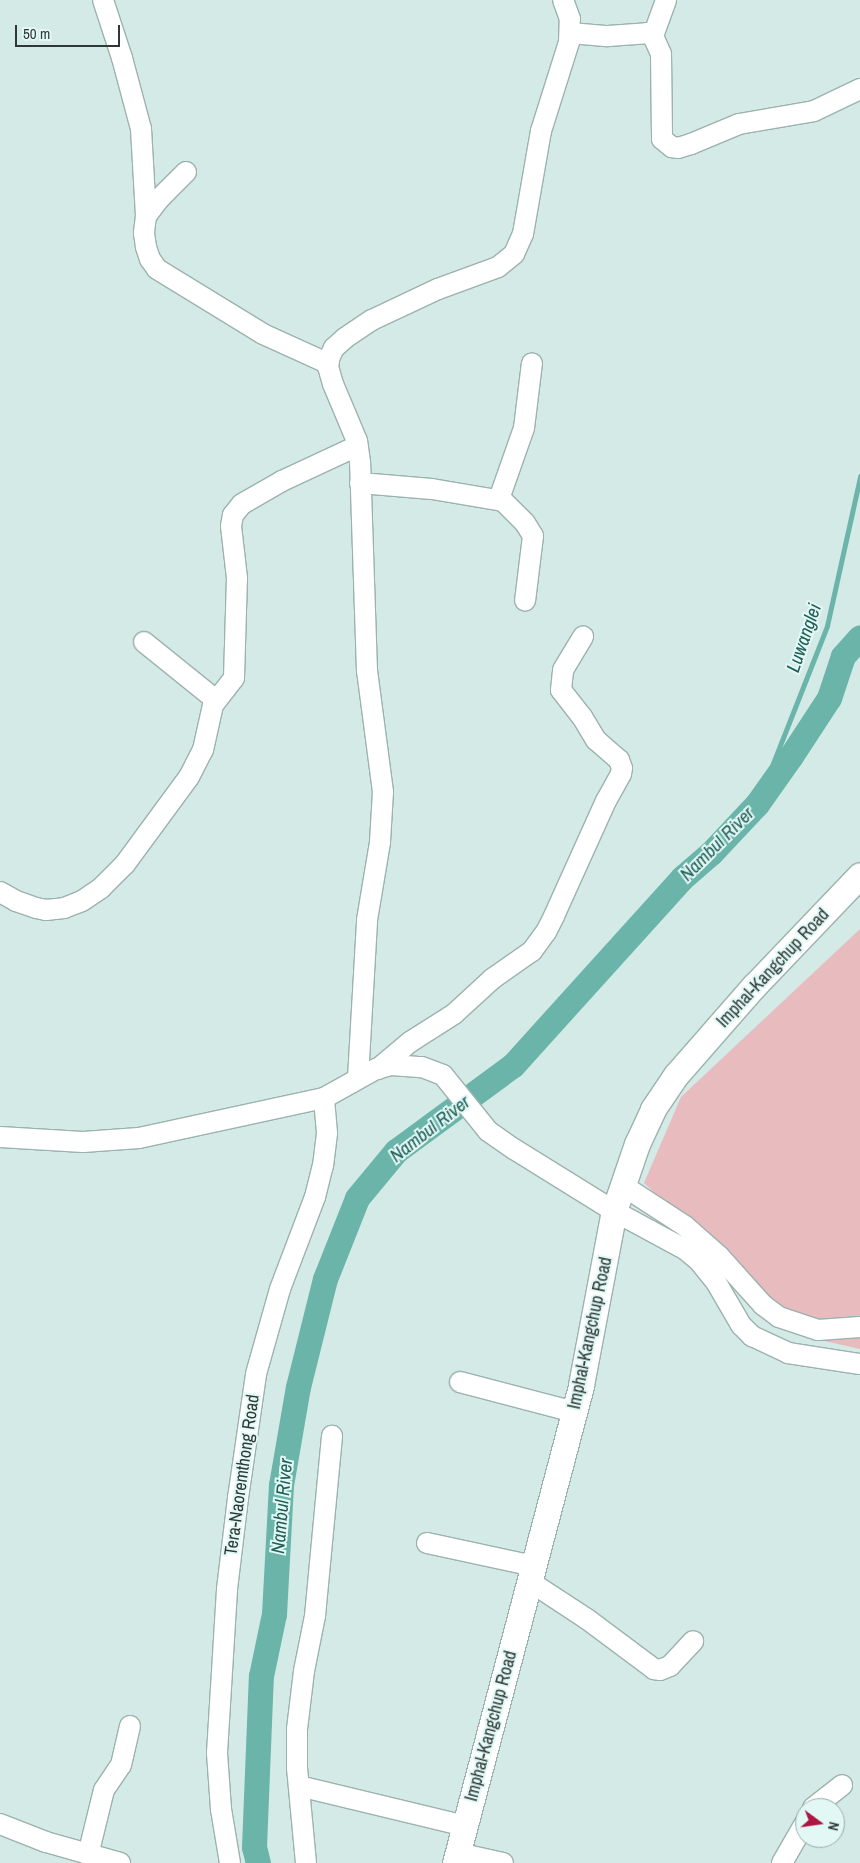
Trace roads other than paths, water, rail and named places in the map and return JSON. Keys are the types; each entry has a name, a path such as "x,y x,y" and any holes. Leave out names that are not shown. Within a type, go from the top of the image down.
{"main road":[{"name":"Imphal-Kangchup Road","path":"456,1858 574,1412 597,1305 614,1211 637,1144 653,1109 676,1075 754,986 860,875"}],"street":[{"path":"103,0 122,58 141,129 146,216 144,233 150,259 157,269 263,334 328,364"},
{"path":"358,1078 367,920 383,817 382,775 366,671 360,483 357,446 333,384 328,364 334,348 360,327 438,289 498,267 514,254 523,234 541,130 565,59 570,33 570,19 563,0"},
{"path":"653,36 666,0"},
{"path":"570,33 608,36 647,33 653,36 661,54 662,139 672,147 678,148 691,144 740,124 814,111 860,89"},
{"path":"146,216 158,199 186,172"},
{"path":"499,499 524,428 532,363"},
{"path":"0,892 16,901 46,910 64,908 82,901 101,888 125,864 189,777 203,750 216,700 232,683 235,672 238,578 231,526 232,515 242,504 282,481 357,446"},
{"path":"360,483 432,489 499,499 525,523 532,536 525,601"},
{"path":"378,1069 410,1042 454,1014 492,979 532,951 546,932 554,916 606,802 618,781 622,768 619,760 596,740 579,712 561,690 563,670 583,637"},
{"path":"144,642 216,700"},
{"path":"0,1137 83,1142 139,1138 324,1098 358,1078 391,1065 422,1067 443,1075 488,1131 614,1211 686,1250 699,1262 724,1294 741,1325 752,1336 788,1353 860,1364"},
{"name":"Tera-Naoremthong Road","path":"230,1863 221,1809 218,1753 227,1589 234,1525 256,1374 280,1289 315,1197 323,1166 327,1133 324,1098"},
{"path":"622,1185 685,1226 719,1256 762,1305 779,1317 818,1330 860,1327"},
{"path":"460,1382 574,1412"},
{"path":"306,1863 297,1768 299,1705 315,1616 332,1436"},
{"path":"426,1543 531,1574 587,1619 654,1668 665,1669 670,1666 693,1641"},
{"path":"88,1855 104,1790 121,1765 130,1726"},
{"path":"826,1798 842,1785"},
{"path":"299,1786 465,1826"},
{"path":"0,1824 88,1855 120,1863"},
{"path":"782,1863 795,1840"},
{"path":"456,1858 503,1863"}],"waterway":[{"name":"Luwanglei","path":"757,804 827,626 860,477"},
{"name":"Nambul River","path":"258,1863 254,1847 261,1676 274,1614 281,1485 298,1387 325,1279 357,1198 396,1151 513,1065 682,878 711,853 757,804 829,698 843,656 860,637"}]}
